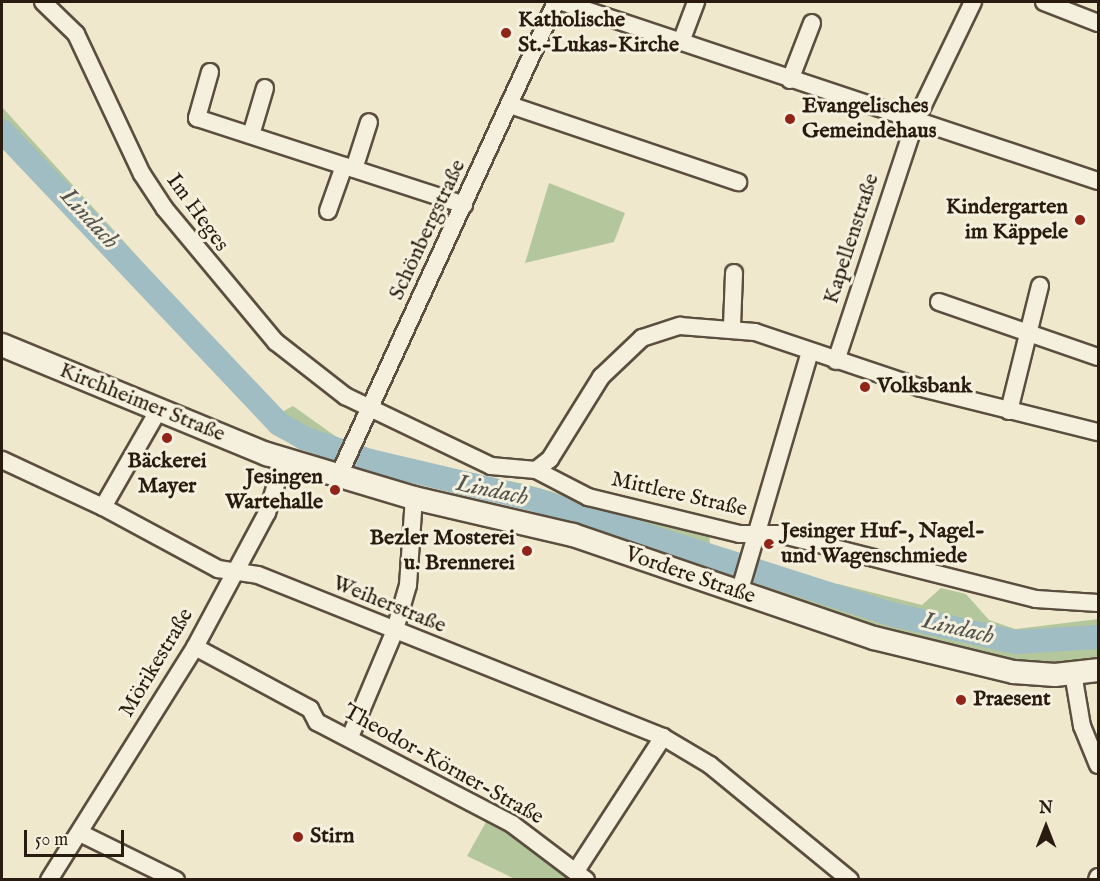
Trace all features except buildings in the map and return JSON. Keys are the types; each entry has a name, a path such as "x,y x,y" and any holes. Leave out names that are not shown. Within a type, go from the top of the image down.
{"main road":[{"name":"Kirchheimer Straße","path":"2,345 159,411 284,459"},
{"name":"Vordere Straße","path":"284,459 341,470 414,498 573,535 741,586 944,657 1022,673 1073,673 1098,670"}],"street":[{"name":"Im Heges","path":"43,2 76,34 142,174 217,277 276,342 365,416"},
{"name":"Schönbergstraße","path":"341,470 556,2"},
{"path":"562,2 915,122 1098,181"},
{"path":"681,42 696,2"},
{"name":"Kapellenstraße","path":"836,361 915,122 973,2"},
{"path":"1044,2 1098,23"},
{"path":"790,80 812,23"},
{"path":"210,72 196,117 464,205"},
{"path":"251,135 265,88"},
{"path":"510,105 738,182"},
{"path":"328,211 369,122"},
{"path":"732,326 734,273"},
{"path":"1009,411 1040,286"},
{"path":"939,302 1098,357"},
{"path":"536,470 550,459 601,377 642,338 680,326 732,326 836,361 1009,411 1098,432"},
{"path":"741,586 810,352"},
{"path":"103,507 159,411"},
{"name":"Mittlere Straße","path":"365,416 491,466 536,470 588,497 758,534 778,534 1036,599 1098,603"},
{"name":"Mörikestraße","path":"49,879 195,647 267,513 284,459"},
{"name":"Weiherstraße","path":"2,460 103,507 218,569 258,575 394,633 663,737 710,765 850,879"},
{"path":"350,737 394,633 408,585 414,498"},
{"name":"Theodor-Körner-Straße","path":"195,647 350,737 512,824 581,875 636,786 663,737"},
{"path":"1073,673 1082,726 1098,765"},
{"path":"80,833 176,879"}],"green space":[{"path":"2,107 157,278 140,292 2,148"},
{"path":"549,183 625,213 614,242 525,263"},
{"path":"206,334 280,413 293,406 338,438 325,451 276,434 190,347"},
{"path":"360,451 524,484 710,535 709,553 520,491 516,503 368,467"},
{"path":"758,576 825,599 838,584 922,605 941,588 966,594 989,620 1015,629 1098,619 1098,659 1047,665 1003,662 762,591"},
{"path":"490,815 574,873 570,879 515,879 467,856"}],"waterway":[{"name":"Lindach","path":"2,131 279,424 304,438 370,461 536,500 895,615 1016,642 1098,637"}],"place":[{"name":"Katholische St.-Lukas-Kirche","path":"506,33"},
{"name":"Evangelisches Gemeindehaus","path":"790,119"},
{"name":"Kindergarten im Käppele","path":"1080,220"},
{"name":"Volksbank","path":"865,387"},
{"name":"Bäckerei Mayer","path":"167,438"},
{"name":"Jesingen Wartehalle","path":"335,490"},
{"name":"Jesinger Huf-, Nagel- und Wagenschmiede","path":"769,544"},
{"name":"Bezler Mosterei u. Brennerei","path":"527,551"},
{"name":"Praesent","path":"961,700"},
{"name":"Stirn","path":"298,837"}]}
